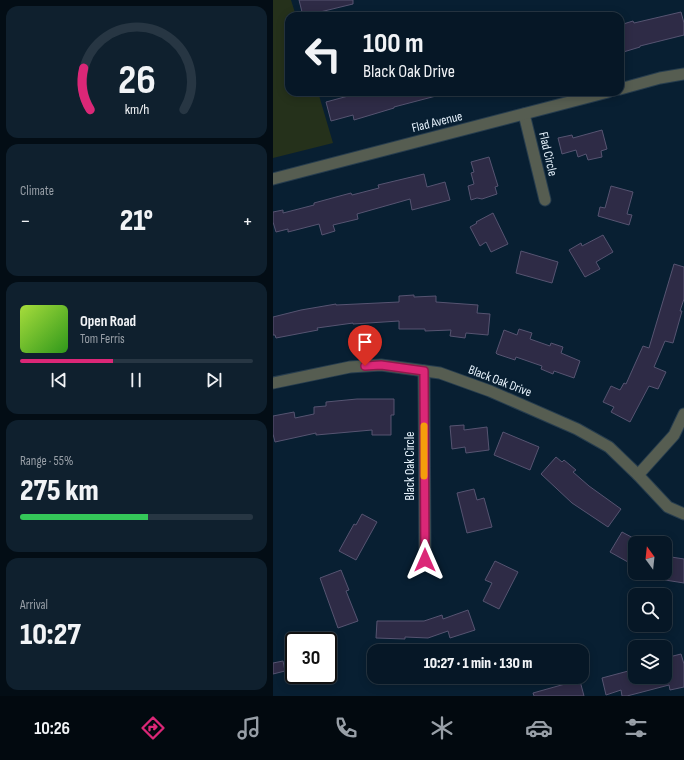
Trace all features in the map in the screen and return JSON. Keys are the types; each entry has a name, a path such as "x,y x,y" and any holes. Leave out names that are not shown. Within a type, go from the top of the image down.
{"street":[{"path":"624,88 660,78 684,74"},
{"name":"Flad Avenue","path":"273,179 593,96"},
{"name":"Flad Circle","path":"524,114 545,200"},
{"name":"Black Oak Drive","path":"273,383 350,367 381,365 439,373 490,391 577,429 609,447 668,507 684,514"},
{"name":"Black Oak Circle","path":"424,371 425,560"},
{"path":"638,475 674,435 684,414"}],"green space":[{"path":"273,0 291,0 295,12 285,12 285,96 319,96 333,143 273,158"}],"building":[{"path":"299,0 353,0 353,4 320,12 302,12"},
{"path":"681,12 684,23 684,35 640,46 624,52 624,24 633,21 634,23"},
{"path":"348,96 436,96 394,107 354,120 353,115 331,121 326,102"},
{"path":"602,130 607,149 601,151 602,157 588,160 586,154 578,157 576,150 562,154 558,138 572,135 573,138"},
{"path":"489,157 498,186 495,187 497,194 482,199 477,198 471,200 468,186 474,184 471,173 474,172 471,162"},
{"path":"424,174 427,187 445,182 450,200 412,210 410,199 357,214 358,219 333,225 335,231 322,235 319,224 288,232 288,229 276,232 273,222 273,212 283,210 283,213 351,193 352,195 379,188 378,185"},
{"path":"611,186 633,192 627,214 632,215 629,225 598,216 600,207 605,208"},
{"path":"493,213 508,244 491,252 486,242 480,246 470,227"},
{"path":"603,235 613,252 596,262 600,269 585,277 569,250 581,243 582,246"},
{"path":"521,251 558,262 552,283 516,273"},
{"path":"674,264 684,267 684,299 673,343 665,341 654,367 666,372 658,389 649,386 630,422 611,412 614,407 603,402 611,386 620,390 624,383 626,384 643,346 649,348"},
{"path":"414,295 414,297 436,296 436,302 478,305 477,313 490,314 488,335 466,333 465,338 450,336 451,330 425,331 425,329 399,329 399,321 353,323 317,328 318,330 276,338 275,335 273,335 273,317 336,304 399,302 399,296"},
{"path":"519,329 532,333 530,339 550,346 551,343 563,347 561,353 580,361 574,378 554,371 553,374 541,369 542,366 516,357 515,360 497,354 496,353 504,330 517,335"},
{"path":"357,399 394,399 394,415 391,415 391,435 372,435 372,430 316,435 316,433 275,442 273,434 273,416 294,412 295,418 314,414 314,407 326,406 326,402"},
{"path":"464,425 464,430 487,427 489,450 466,453 465,447 452,449 450,426"},
{"path":"503,432 539,447 530,470 494,455"},
{"path":"556,457 562,462 564,460 576,470 573,472 589,486 621,509 608,527 572,503 541,474"},
{"path":"474,489 477,500 484,498 492,527 467,533 457,493"},
{"path":"362,514 377,522 356,560 339,551 354,524 356,525"},
{"path":"622,532 629,536 628,536 628,562 610,552"},
{"path":"672,557 684,559 684,583 665,580 672,580"},
{"path":"495,561 518,572 499,609 483,601 492,583 485,580"},
{"path":"341,570 349,590 346,591 358,621 338,628 320,578"},
{"path":"468,610 475,630 450,638 448,631 428,638 376,638 377,621 424,621 442,615 443,619"},
{"path":"681,654 684,664 684,687 670,690 669,685 627,696 622,696 621,690 606,695 602,678 628,671 628,684 672,684 672,656"},
{"path":"283,661 285,671 273,674 273,663"},
{"path":"565,684 581,684 584,696 534,696 533,693"}],"slow traffic":[{"path":"424,426 424,476"}],"route":[{"path":"365,366 381,365 424,371 425,560"}]}
